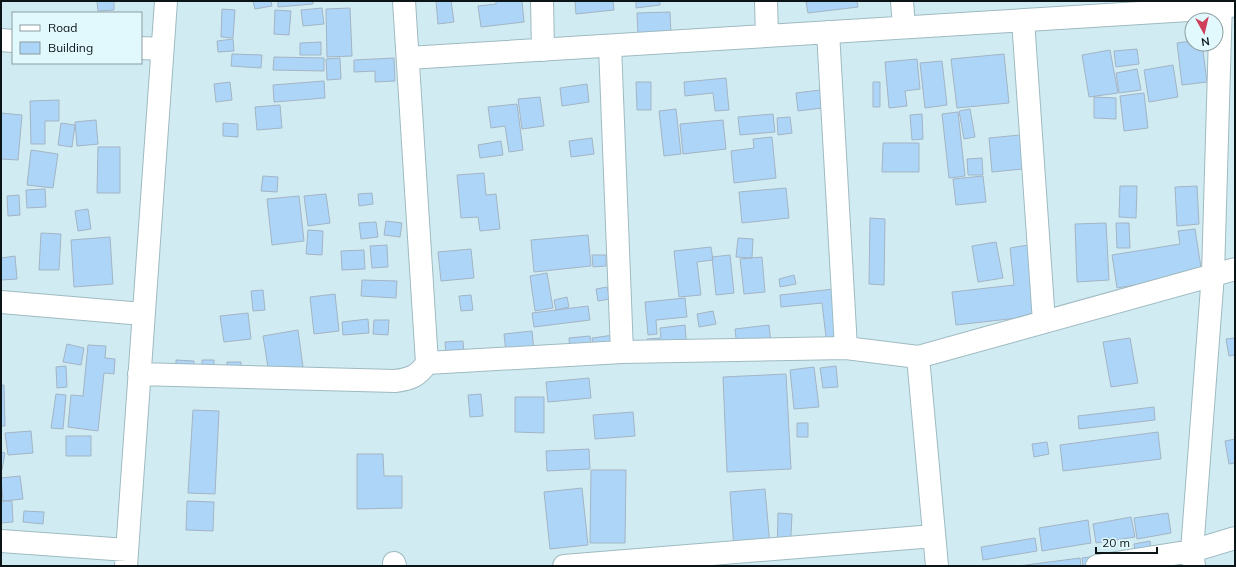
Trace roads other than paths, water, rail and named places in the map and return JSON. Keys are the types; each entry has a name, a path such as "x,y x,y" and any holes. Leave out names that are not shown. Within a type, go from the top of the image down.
{"street":[{"path":"1,541 127,558 144,314 152,49 166,1"},
{"path":"139,374 395,381 412,378 420,373 427,363 404,1"},
{"path":"542,1 542,50"},
{"path":"766,1 767,36"},
{"path":"902,1 904,28"},
{"path":"408,58 1023,20 1094,8 1226,5 1213,274 1193,558"},
{"path":"1023,20 1044,322"},
{"path":"828,32 846,348"},
{"path":"1,40 12,41"},
{"path":"610,46 622,352"},
{"path":"427,363 622,352 846,348 918,357 1235,269"},
{"path":"1,302 144,314"},
{"path":"918,357 937,566"},
{"path":"564,566 934,536"},
{"path":"1097,566 1193,558 1235,538"}]}
